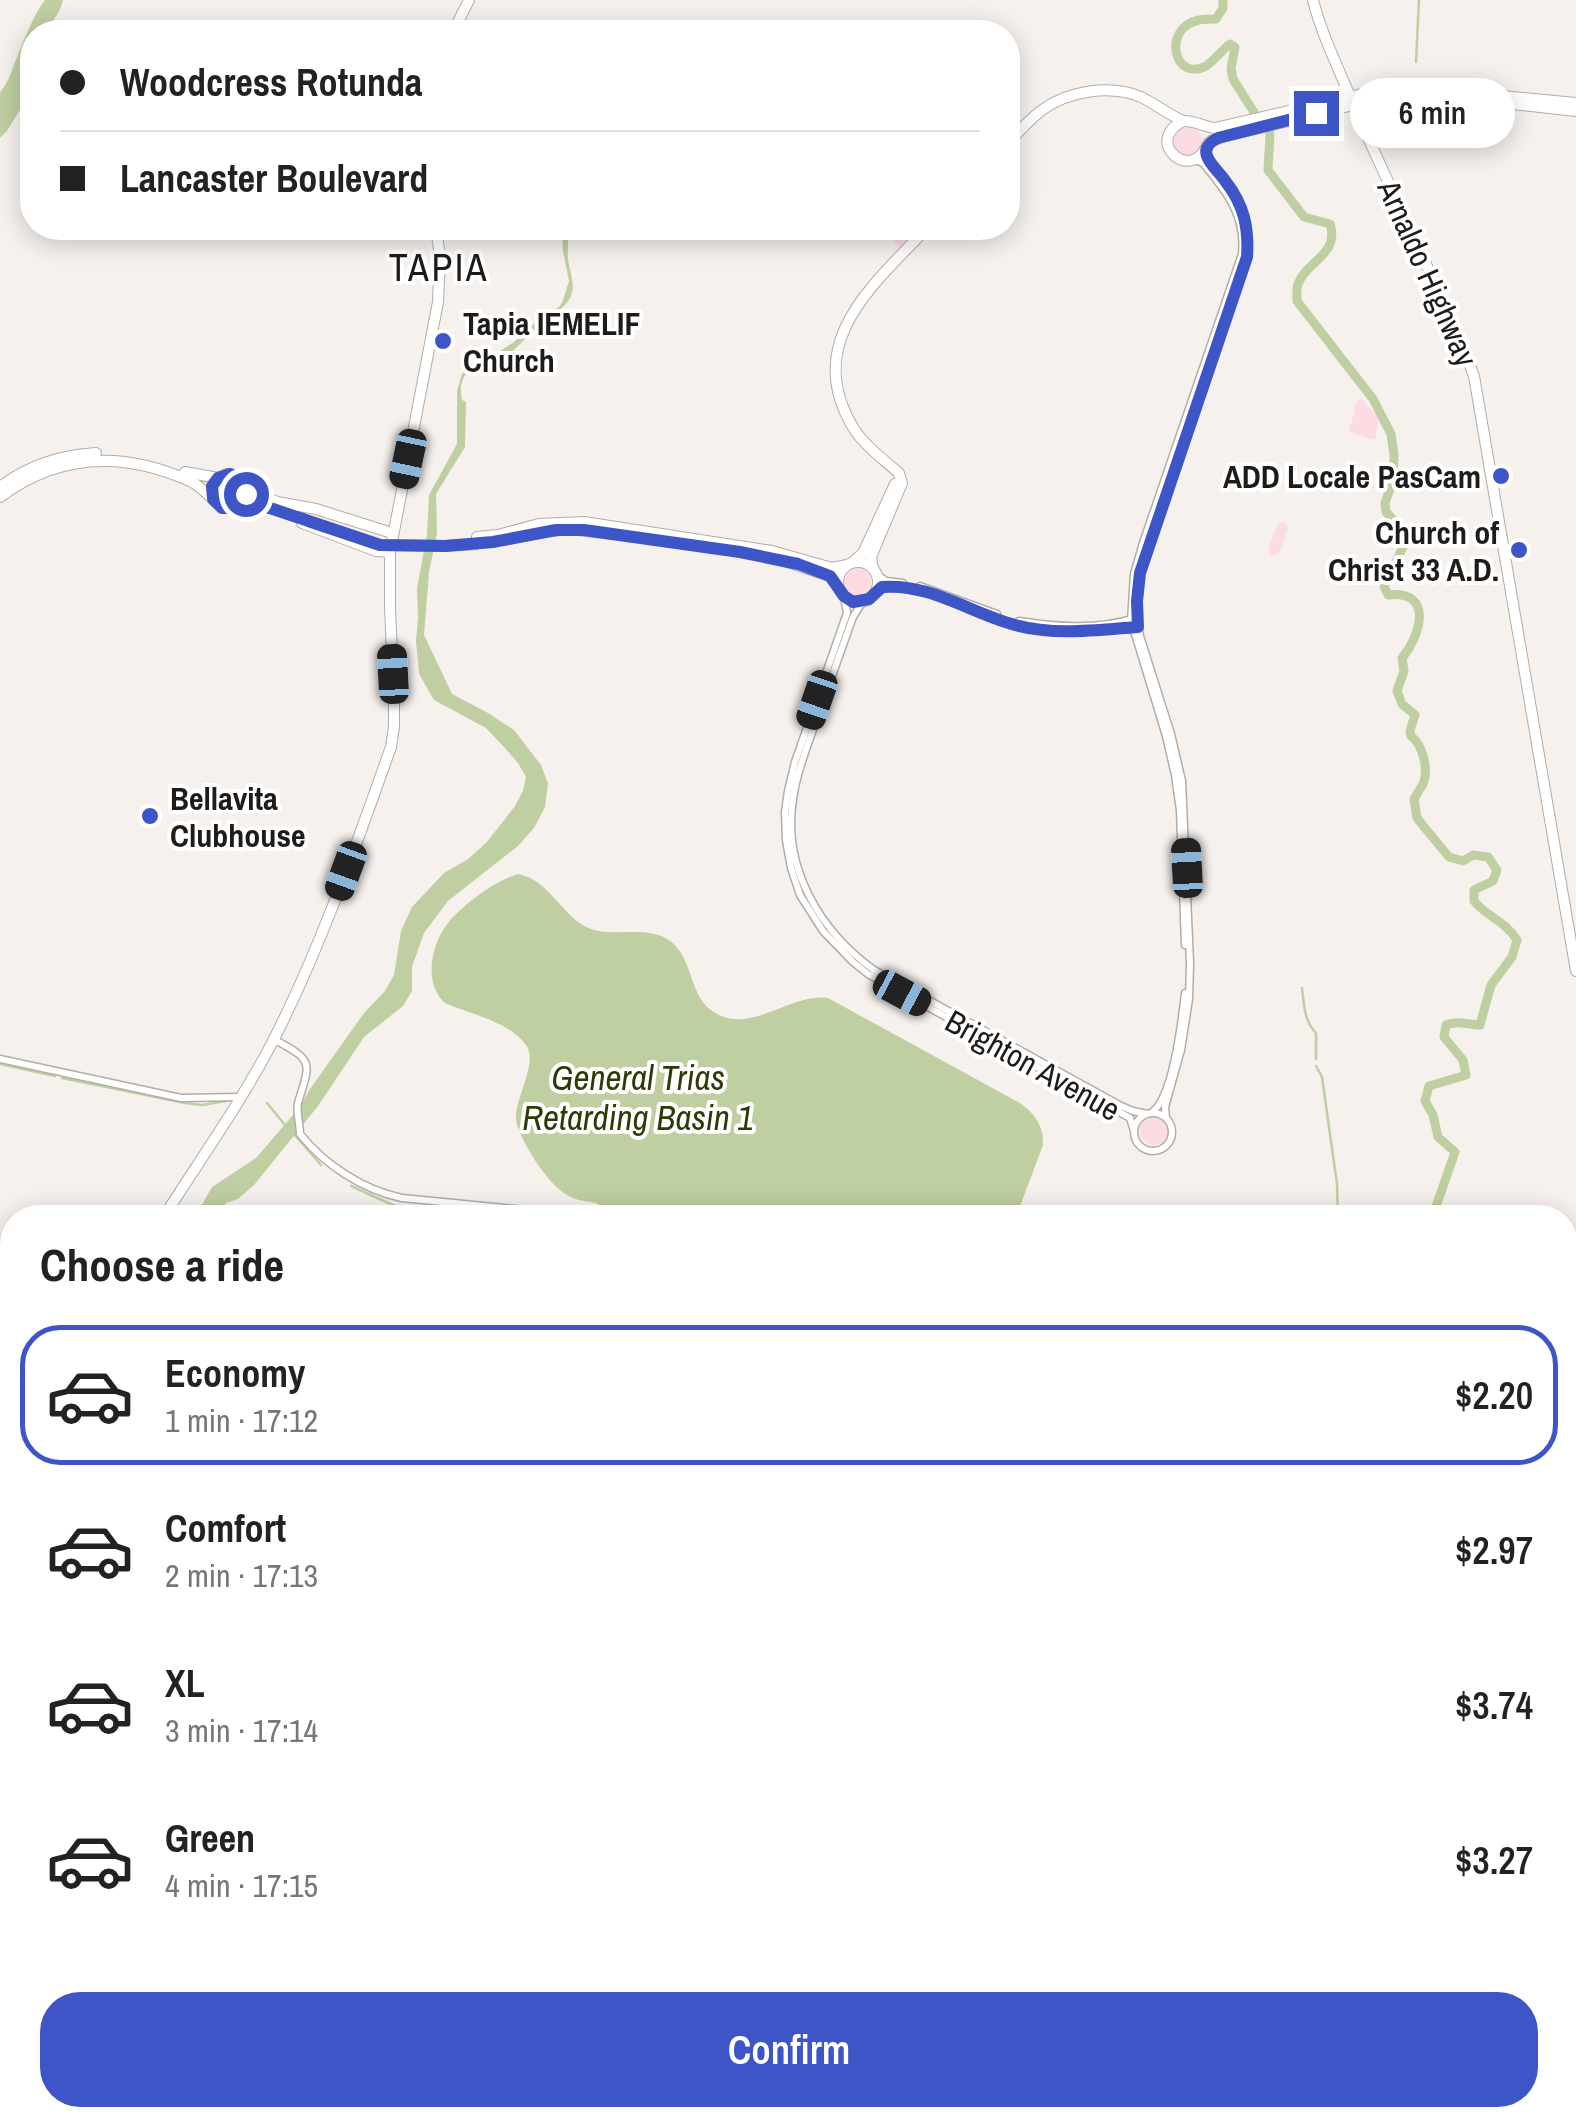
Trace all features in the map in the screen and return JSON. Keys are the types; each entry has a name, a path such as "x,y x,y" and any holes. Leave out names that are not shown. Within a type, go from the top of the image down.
{"main road":[{"name":"Arnaldo Highway","path":"1313,0 1391,191 1473,373 1576,971"},
{"path":"1020,132 1038,113 1073,94 1097,91 1142,98 1183,120 1222,128 1408,92 1576,107"},
{"path":"1157,107 1169,122 1167,143 1172,154 1182,160 1194,160 1218,138 1352,100"},
{"path":"1168,136 1173,126 1183,120"},
{"path":"1203,126 1208,136 1207,148"},
{"path":"170,1205 240,1097 294,998 391,747 394,698 390,552 438,302 437,240"},
{"path":"272,504 380,545 445,546 556,530 584,530 770,558 830,576 853,602 863,601 878,586 871,557 901,486 899,474 854,430 841,402 836,355 848,318 860,300 916,240"},
{"path":"0,488 23,472 55,458 86,454 124,455 218,478"},
{"path":"0,497 26,479 57,466 105,460 138,464 186,479 212,496 222,508 272,504 316,509 392,533"},
{"path":"841,591 839,574 865,548 899,474"},
{"path":"212,496 212,486 218,478 234,475 311,528 376,551 390,552"},
{"path":"238,506 246,496 245,484"},
{"path":"478,540 539,524 584,522 772,551 832,568 864,563 875,572"}],"street":[{"path":"1194,160 1203,162 1235,206 1242,230 1242,254 1135,567 1132,591 1135,622 1178,790 1186,963 1177,1049 1162,1101 1157,1110 1138,1120 1134,1132 1141,1146 1148,1150 1159,1150 1168,1144 1172,1134 1165,1106 1180,1058 1190,963 1184,811 1175,750 1135,622 1140,573 1247,257 1248,229 1242,208 1209,160 1207,148"},
{"path":"875,572 886,580 933,589 1016,621 1060,627 1135,622"},
{"path":"875,592 888,586 916,589 1015,625 1059,633 1135,622"},
{"name":"Brighton Avenue","path":"841,591 847,613 795,762 786,802 786,840 800,895 822,931 861,968 1130,1118 1134,1132"},
{"name":"Brighton Avenue","path":"863,601 852,617 792,802 796,863 816,911 829,929 874,970 1121,1106 1149,1113"},
{"path":"274,1039 306,1064 307,1078 297,1109 300,1134 319,1157 349,1177 389,1195 468,1205"},
{"path":"0,1058 181,1098 240,1097"},
{"path":"1149,1113 1166,1118"}],"shaded area":[{"path":"1188,127 1198,131 1202,141 1198,151 1188,155 1178,151 1174,141 1178,131"},
{"path":"891,240 907,240 900,248"},
{"path":"1361,398 1379,418 1375,440 1349,432"},
{"path":"1279,522 1288,528 1280,552 1274,556 1268,548"},
{"path":"857,568 867,572 871,582 867,592 857,596 847,592 843,582 847,572"},
{"path":"1154,1117 1164,1121 1168,1131 1164,1141 1154,1145 1144,1141 1140,1131 1144,1121"}],"water":[{"path":"45,0 63,0 54,20 34,20"},
{"path":"20,52 20,110 0,138 0,92"},
{"path":"563,240 569,240 573,286 568,301 505,357 473,368 462,382 462,400 466,402 465,447 436,494 437,533 429,572 424,635 452,694 514,730 541,765 548,783 545,807 518,846 448,901 424,933 412,967 412,991 403,1006 364,1037 318,1106 254,1185 225,1205 202,1205 212,1187 256,1158 300,1107 394,975 401,931 412,907 444,873 486,843 523,791 526,777 504,747 486,728 434,700 419,674 417,588 427,535 429,495 457,444 457,391 462,374 470,364 497,353 548,311 558,308 569,281"},
{"name":"General Trias Retarding Basin 1","path":"519,874 530,878 591,929 649,933 667,939 682,955 700,998 717,1014 744,1019 800,1001 828,998 1020,1103 1038,1121 1043,1145 1020,1205 599,1205 564,1193 537,1162 517,1126 516,1111 530,1061 526,1045 510,1030 445,1003 434,985 432,963 442,932 462,909 501,881"}],"waterway":[{"path":"1223,0 1216,19 1187,25 1180,33 1176,52 1186,67 1195,69 1206,66 1230,44 1235,47 1233,79 1257,117"},
{"path":"1416,62 1419,0"},
{"path":"1270,134 1268,170 1304,217 1330,224 1332,235 1326,251 1302,276 1297,301 1373,399 1391,434 1393,480 1386,512 1404,531 1405,543 1384,586 1388,595 1403,595 1418,607 1418,627 1402,658 1404,671 1397,691 1402,704 1415,715 1410,731 1425,765 1425,778 1414,799 1417,818 1449,857 1463,861 1473,855 1488,857 1497,870 1493,881 1474,890 1474,901 1517,940 1512,957 1491,985 1480,1025 1446,1025 1444,1037 1463,1060 1466,1075 1429,1086 1425,1101 1438,1137 1455,1152 1437,1205"},
{"path":"1302,988 1307,1018 1316,1033 1316,1059"},
{"path":"0,1064 55,1076"},
{"path":"1316,1066 1322,1077 1338,1205"},
{"path":"62,1078 185,1103 226,1101"},
{"path":"267,1103 285,1125"},
{"path":"294,1134 321,1165"},
{"path":"351,1186 393,1205"}],"place":[{"name":"Tapia IEMELIF Church","path":"443,341"},
{"name":"ADD Locale PasCam","path":"1501,476"},
{"name":"Church of Christ 33 A.D.","path":"1519,550"},
{"name":"Bellavita Clubhouse","path":"150,816"}],"district":[{"name":"TAPIA","path":"439,267"}],"route":[{"path":"246,494 242,480 230,474 218,478 212,492 213,499 224,508 270,508 380,545 445,546 556,530 584,530 798,564 830,576 853,602 869,599 882,587 900,587 939,596 1015,625 1059,633 1138,627 1140,573 1247,257 1248,229 1242,208 1209,160 1207,147 1218,138 1316,113"}]}
